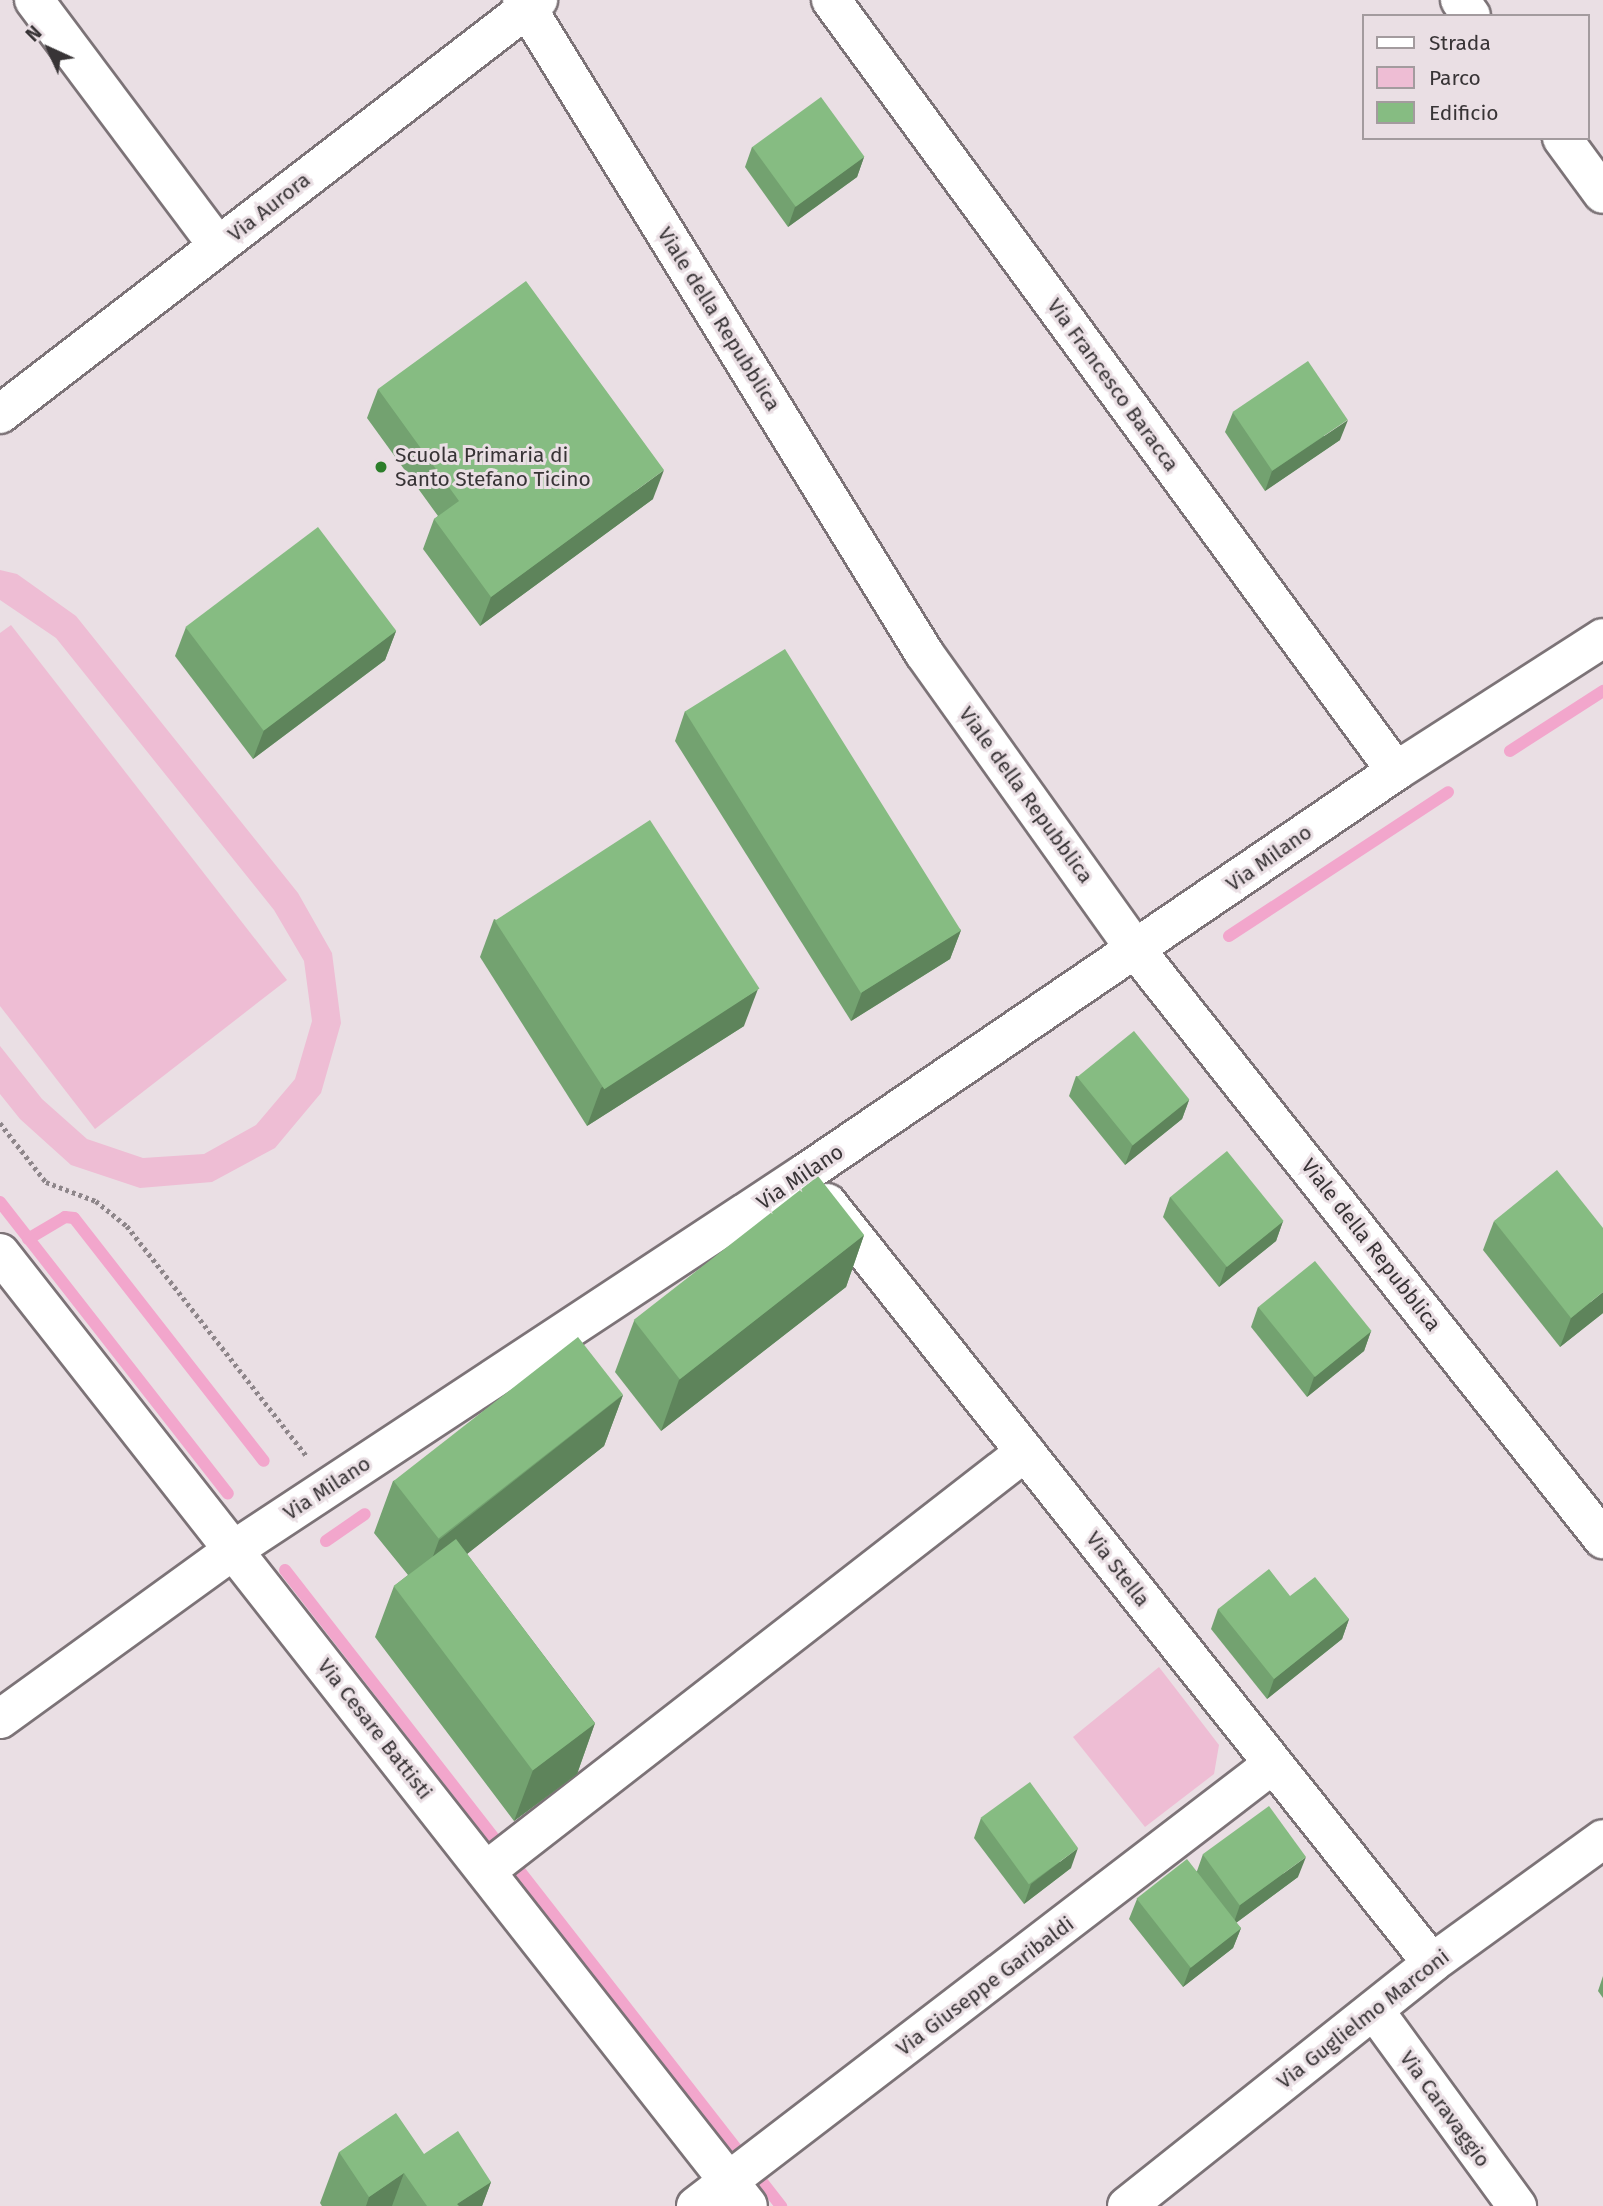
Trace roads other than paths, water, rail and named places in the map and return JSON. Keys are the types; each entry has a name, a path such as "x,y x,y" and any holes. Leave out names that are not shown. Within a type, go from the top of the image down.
{"street":[{"path":"34,0 218,246"},
{"name":"Via Francesco Baracca","path":"831,0 1396,771"},
{"name":"Via Aurora","path":"0,414 529,2"},
{"name":"Viale della Repubblica","path":"529,2 925,653 1136,950 1603,1539"},
{"path":"1563,140 1603,194"},
{"name":"Via Milano","path":"0,1719 234,1549 804,1174 1396,771 1603,638"},
{"name":"Via Stella","path":"804,1174 1432,1963"},
{"name":"Via Cesare Battisti","path":"0,1253 234,1549 500,1860 743,2181"},
{"path":"500,1860 1025,1452"},
{"name":"Via Giuseppe Garibaldi","path":"696,2206 743,2181 1273,1764"},
{"name":"Via Guglielmo Marconi","path":"1127,2206 1432,1963 1603,1839"},
{"name":"Via Caravaggio","path":"1374,2010 1517,2206"}],"waterway":[{"path":"1510,751 1603,691"},
{"path":"1229,936 1448,792"},
{"path":"0,1202 228,1494"},
{"path":"28,1239 65,1217 74,1218 264,1461"},
{"path":"326,1541 365,1514"},
{"path":"285,1570 781,2206"}],"place":[{"name":"Scuola Primaria di Santo Stefano Ticino","path":"381,467"}]}
